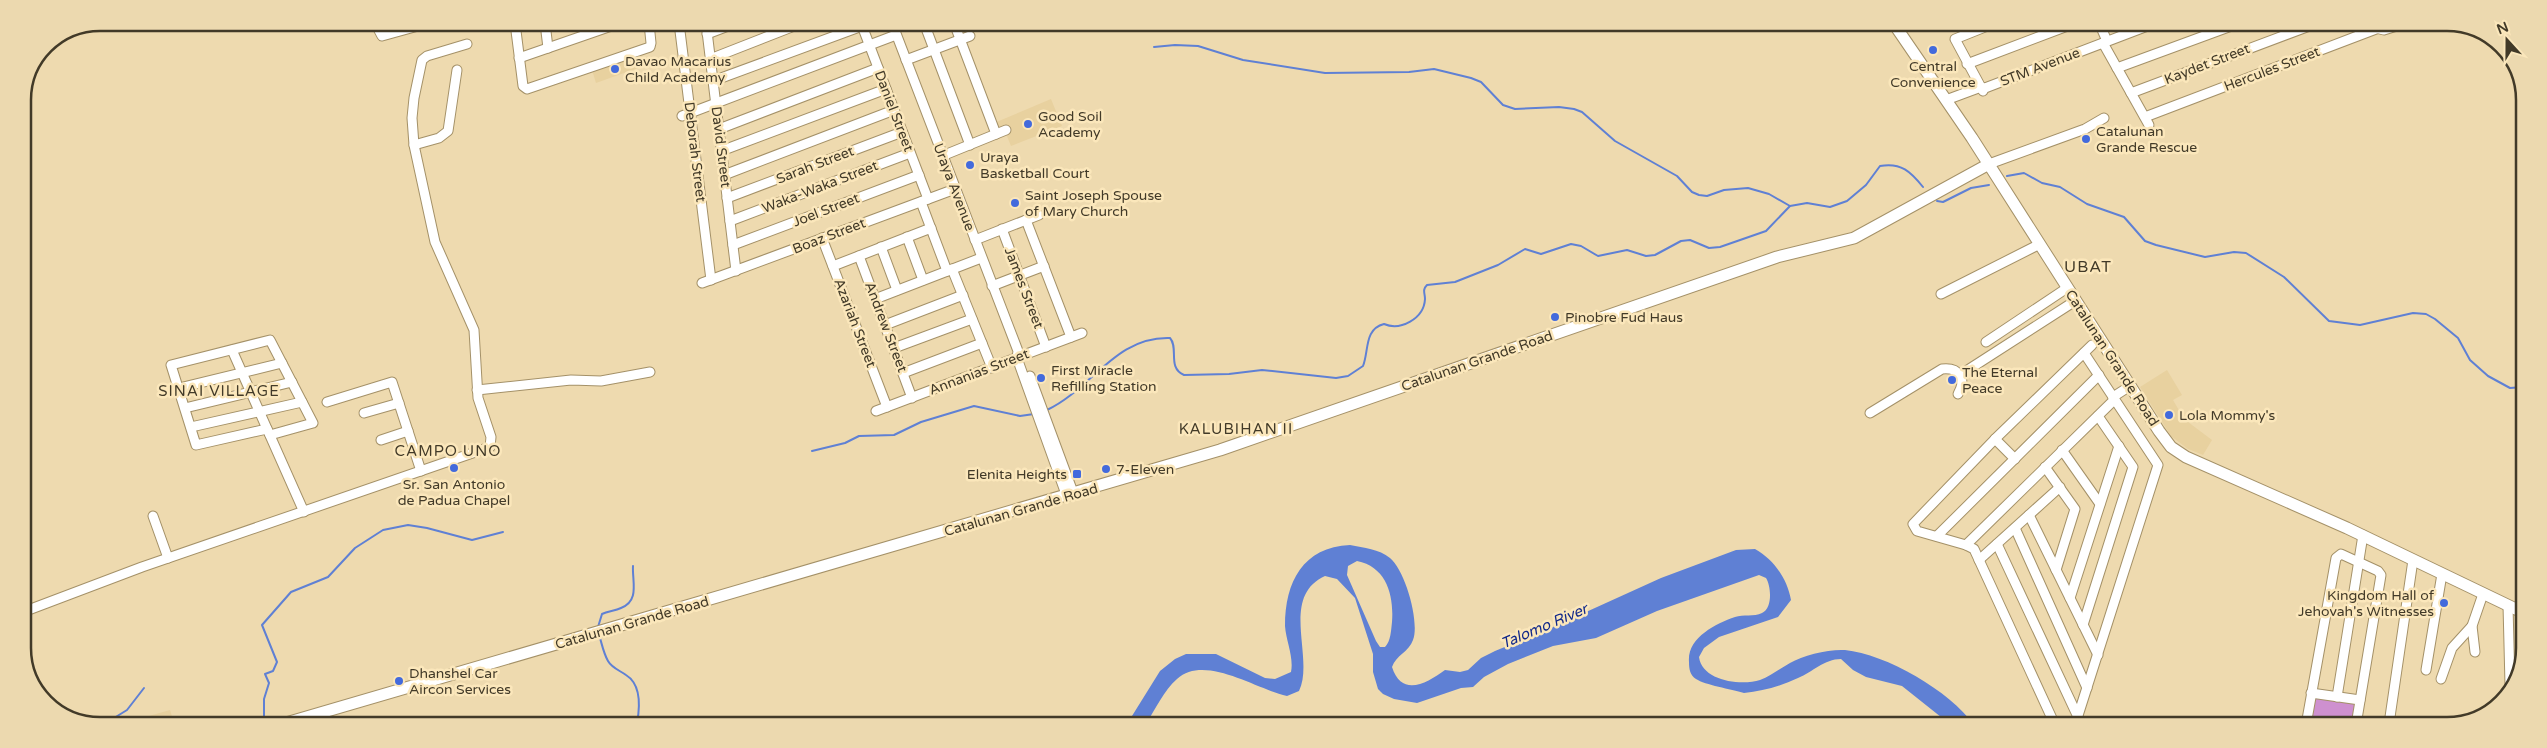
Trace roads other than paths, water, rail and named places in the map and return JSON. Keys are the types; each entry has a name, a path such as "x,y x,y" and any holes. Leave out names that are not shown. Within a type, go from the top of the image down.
{"main road":[{"path":"1899,31 1989,164"},
{"name":"Catalunan Grande Road","path":"307,717 1070,496 1238,444 1777,257 1847,240 1871,230 1939,189 1989,164 2164,438 2181,454 2363,535 2516,609"}],"street":[{"path":"378,31 380,36 399,31"},
{"path":"516,31 525,89 650,46 649,31"},
{"path":"546,31 548,48"},
{"path":"519,58 596,31"},
{"name":"Deborah Street","path":"680,31 686,114 707,282"},
{"name":"David Street","path":"707,31 736,271"},
{"path":"707,34 715,31"},
{"path":"710,59 782,31"},
{"path":"713,81 845,31"},
{"name":"Daniel Street","path":"863,31 919,175 931,228 963,295 992,368"},
{"name":"Uraya Avenue","path":"895,31 1019,355 1070,496"},
{"path":"927,31 970,145"},
{"path":"957,31 996,134"},
{"path":"1974,31 1955,39 1967,64 1983,88"},
{"path":"1967,64 2054,31"},
{"path":"2102,31 2117,68 2131,93"},
{"name":"STM Avenue","path":"1947,102 2134,31"},
{"path":"2117,68 2218,31"},
{"name":"Kaydet Street","path":"2131,93 2296,31"},
{"name":"Hercules Street","path":"2131,93 2147,121 2369,31"},
{"path":"686,114 896,35"},
{"path":"906,60 970,36"},
{"path":"31,609 168,558 490,447 491,437 477,390 474,330 435,242 414,146 414,105 422,60 427,56 467,44"},
{"path":"719,129 878,68"},
{"path":"414,146 439,138 448,131 457,70"},
{"path":"721,152 886,89"},
{"path":"724,175 894,110"},
{"path":"1989,164 2085,129 2104,118"},
{"path":"942,156 1006,130"},
{"name":"Sarah Street","path":"727,198 902,132"},
{"name":"Waka-Waka Street","path":"730,221 910,153"},
{"name":"Joel Street","path":"733,245 919,175"},
{"name":"Boaz Street","path":"707,282 955,189"},
{"path":"974,240 1039,215"},
{"path":"1026,220 1072,337"},
{"path":"833,266 931,228"},
{"name":"James Street","path":"1002,230 1046,347"},
{"name":"Azariah Street","path":"822,238 887,407"},
{"path":"907,238 923,280"},
{"path":"1941,294 2040,244"},
{"path":"881,247 897,290"},
{"name":"Andrew Street","path":"859,256 912,398"},
{"path":"875,299 981,258"},
{"path":"992,286 1044,266"},
{"path":"1986,342 2068,288"},
{"path":"885,325 963,295"},
{"path":"1960,375 2076,301"},
{"path":"894,348 972,319"},
{"name":"Annanias Street","path":"876,412 992,368 1019,355 1082,333"},
{"path":"270,340 282,363 313,423 196,445 171,365 270,340"},
{"path":"903,373 982,343"},
{"path":"2051,717 1974,549 1915,530 1914,522 2092,345"},
{"path":"232,350 304,512"},
{"path":"2078,717 2158,465 2084,353"},
{"path":"179,388 282,363"},
{"path":"1870,413 1938,370 1947,368 1960,375 1963,384 1958,394"},
{"path":"477,390 571,380 601,381 650,372"},
{"path":"1937,536 2099,375"},
{"path":"185,408 292,382"},
{"path":"327,402 392,382 421,471"},
{"path":"1966,545 2114,400 2132,389"},
{"path":"191,427 302,402"},
{"path":"364,413 399,402"},
{"path":"2083,626 2133,468 2098,416"},
{"path":"381,440 408,431"},
{"path":"1995,440 2015,459"},
{"path":"2070,598 2118,446"},
{"path":"2062,450 2100,504"},
{"path":"2045,467 2075,509 2056,570"},
{"path":"1979,560 2060,487"},
{"path":"2029,515 2098,655"},
{"path":"152,516 168,558"},
{"path":"2015,528 2087,688"},
{"path":"2337,697 2363,535"},
{"path":"1997,544 2075,717"},
{"path":"2308,717 2336,558 2343,554 2378,571 2381,577 2357,717"},
{"path":"2390,717 2413,560"},
{"path":"2426,670 2442,574"},
{"path":"2441,678 2452,648 2472,626 2483,594"},
{"path":"2508,605 2510,676"},
{"path":"2472,626 2475,652"},
{"path":"2312,693 2360,700"}],"water":[{"path":"1350,545 1381,553 1396,564 1410,597 1415,632 1409,648 1396,659 1392,667 1396,677 1402,682 1408,685 1415,685 1431,679 1445,670 1460,672 1468,670 1481,658 1495,651 1661,578 1736,550 1755,549 1762,553 1779,570 1791,600 1778,617 1719,637 1704,648 1699,657 1707,672 1733,682 1752,682 1768,676 1802,657 1831,650 1845,650 1879,659 1916,676 1949,699 1967,717 1941,717 1902,686 1866,677 1853,670 1841,659 1824,663 1785,683 1744,693 1696,679 1690,672 1689,662 1690,653 1697,639 1711,628 1727,620 1738,616 1759,614 1768,607 1770,597 1769,586 1766,578 1759,575 1657,611 1596,638 1553,646 1508,664 1484,677 1473,687 1461,688 1417,703 1394,699 1383,694 1378,689 1373,672 1373,654 1355,598 1337,579 1325,576 1311,586 1304,598 1301,613 1303,677 1299,691 1287,696 1216,672 1202,670 1188,672 1177,679 1168,689 1150,717 1131,717 1160,671 1175,659 1186,654 1216,654 1265,678 1275,679 1291,672 1292,666 1285,626 1289,595 1293,582 1300,570 1320,552 1334,547","holes":["1357,561 1375,569 1382,576 1392,602 1390,639 1385,647 1380,647 1376,641 1347,575 1348,566"]}],"waterway":[{"path":"1154,47 1175,45 1198,46 1243,60 1325,73 1409,72 1434,69 1471,78 1481,82 1503,105 1515,109 1559,107 1582,112 1615,141 1677,176 1692,192 1699,195 1707,196 1724,190 1748,188 1769,194 1790,206"},
{"path":"1047,410 1063,401 1119,354 1134,345 1151,340 1170,338 1174,347 1174,363 1179,372 1184,375 1229,374 1262,370 1336,378 1348,376 1363,366 1368,341 1373,331 1384,324 1397,326 1416,318 1424,306 1424,290 1427,285 1455,282 1498,265 1525,249 1541,254 1571,244 1581,246 1598,256 1627,250 1646,256 1655,255 1681,241 1690,240 1709,248 1720,247 1766,231 1790,206 1807,203 1830,207 1847,201 1866,185 1880,166 1894,165 1905,169 1923,187"},
{"path":"2007,176 2024,173 2042,183 2060,187 2087,204 2124,217 2145,241 2156,245 2205,257 2234,252 2246,253 2284,277 2329,321 2360,325 2413,313 2426,314 2458,338 2470,360 2488,376 2510,388 2516,388"},
{"path":"1937,201 1943,202 1971,188 1989,185"},
{"path":"812,451 845,443 859,436 894,435 921,422 974,406 1020,416 1034,414"},
{"path":"264,717 264,699 269,683 265,674 273,671 277,662 262,625 291,592 328,577 355,548 383,530 408,525 472,540 503,532"},
{"path":"598,627 602,614 621,608 631,601 634,590 633,566"},
{"path":"600,638 605,655 610,663 635,684 639,697 638,717"},
{"path":"116,717 127,710 144,688"}],"place":[{"name":"Central Convenience","path":"1933,50"},
{"name":"Davao Macarius Child Academy","path":"615,69"},
{"name":"Good Soil Academy","path":"1028,124"},
{"name":"Catalunan Grande Rescue","path":"2086,139"},
{"name":"Uraya Basketball Court","path":"970,165"},
{"name":"Saint Joseph Spouse of Mary Church","path":"1015,203"},
{"name":"Pinobre Fud Haus","path":"1555,317"},
{"name":"First Miracle Refilling Station","path":"1041,378"},
{"name":"The Eternal Peace","path":"1952,380"},
{"name":"Lola Mommy's","path":"2169,415"},
{"name":"Sr. San Antonio de Padua Chapel","path":"454,468"},
{"name":"7-Eleven","path":"1106,469"},
{"name":"Elenita Heights","path":"1077,474"},
{"name":"Kingdom Hall of Jehovah's Witnesses","path":"2444,603"},
{"name":"Dhanshel Car Aircon Services","path":"399,681"}],"district":[{"name":"UBAT","path":"2088,267"},
{"name":"SINAI VILLAGE","path":"219,391"},
{"name":"KALUBIHAN II","path":"1236,429"},
{"name":"CAMPO UNO","path":"448,451"}],"water label":[{"name":"Talomo River","path":"1544,626"}]}
